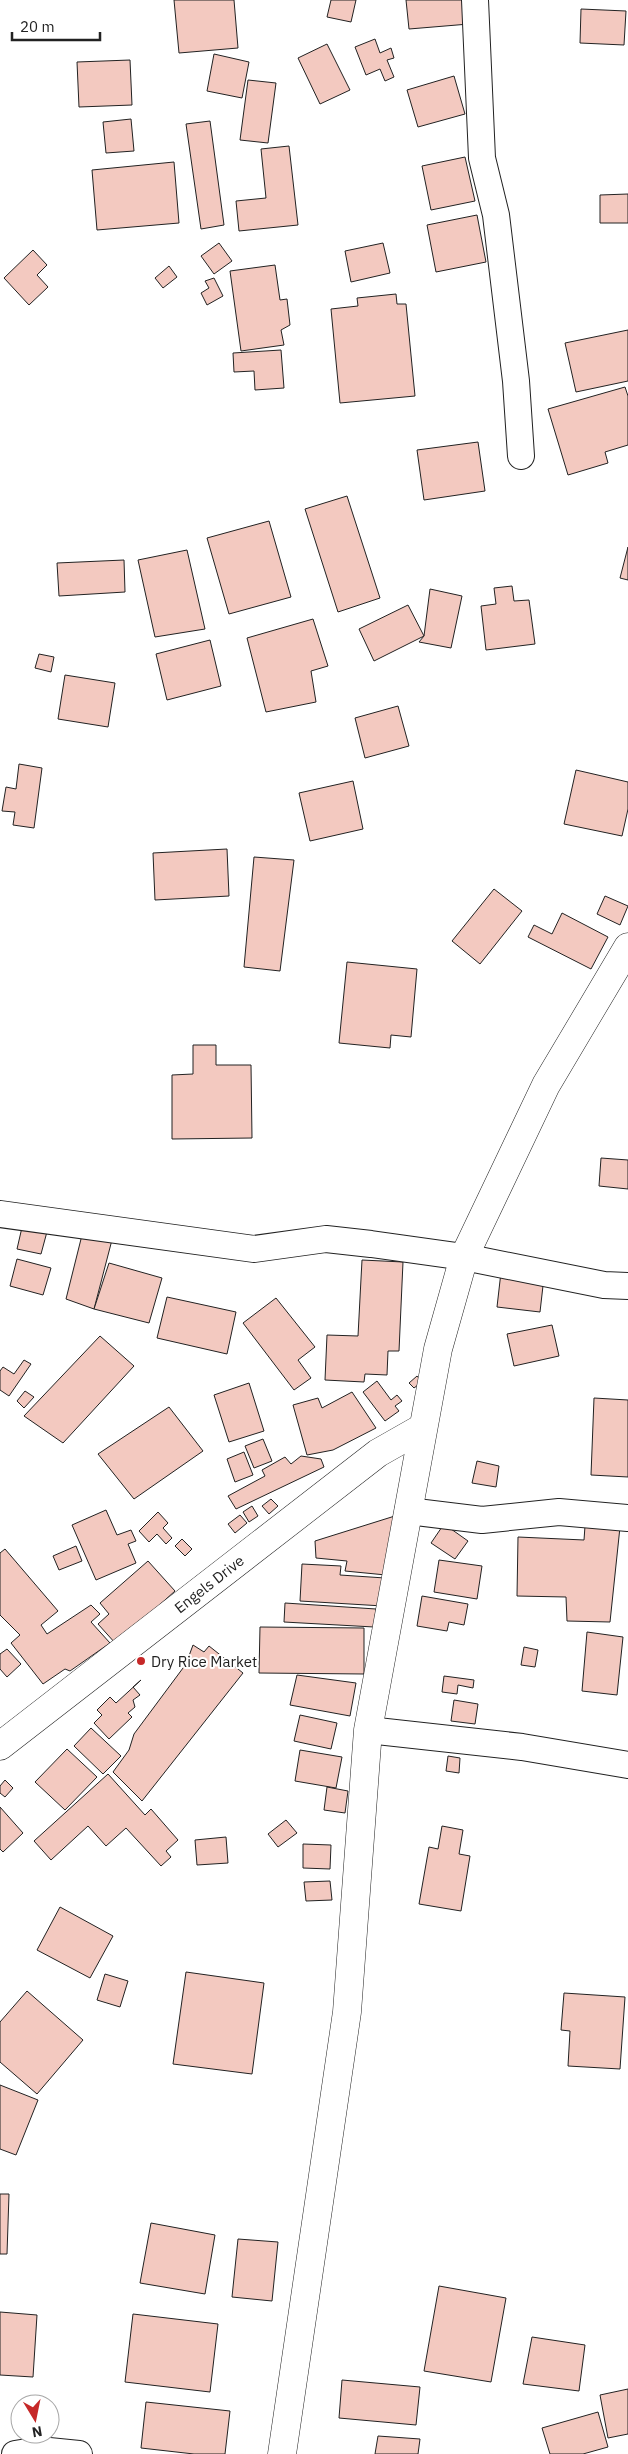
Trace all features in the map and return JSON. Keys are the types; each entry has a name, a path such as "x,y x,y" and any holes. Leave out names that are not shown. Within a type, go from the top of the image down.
{"main road":[{"path":"282,2454 348,2012 368,1730 438,1349 464,1257 546,1084 628,947"},
{"name":"Engels Drive","path":"0,1746 378,1453 422,1428"}],"street":[{"path":"475,0 482,158 496,215 516,380 521,456"},
{"path":"0,1214 254,1249 326,1238 464,1257 568,1279 604,1285 628,1286"},
{"path":"408,1511 482,1520 559,1512 628,1518"},
{"path":"368,1730 522,1747 628,1765"},
{"path":"15,2454 39,2450 80,2454"}],"building":[{"path":"174,0 234,0 238,48 179,53"},
{"path":"331,0 356,0 351,22 327,17"},
{"path":"406,0 467,0 469,24 409,29"},
{"path":"581,9 626,11 624,45 580,43"},
{"path":"375,39 380,53 391,48 394,58 387,60 394,77 385,81 380,69 366,75 355,47"},
{"path":"327,44 350,90 320,104 298,58"},
{"path":"214,54 249,62 242,98 207,91"},
{"path":"130,60 132,105 79,107 77,62"},
{"path":"454,76 465,114 418,127 407,90"},
{"path":"248,80 276,83 268,143 240,140"},
{"path":"131,119 134,151 106,153 103,122"},
{"path":"210,121 224,225 201,229 186,124"},
{"path":"289,146 298,225 239,231 236,201 266,198 261,149"},
{"path":"465,157 475,201 431,210 422,166"},
{"path":"174,162 179,223 97,230 92,170"},
{"path":"628,194 628,223 600,223 600,195"},
{"path":"477,215 486,262 436,272 427,225"},
{"path":"219,243 232,261 214,274 201,256"},
{"path":"383,243 390,273 351,282 345,251"},
{"path":"33,250 47,265 37,275 48,287 29,305 4,278"},
{"path":"275,265 280,300 287,299 290,325 281,330 284,345 241,351 230,271"},
{"path":"169,266 177,277 163,288 155,278"},
{"path":"214,278 223,296 207,305 201,293 209,288 205,281"},
{"path":"396,294 397,304 406,304 415,396 340,403 331,309 358,306 357,298"},
{"path":"628,330 628,381 576,392 565,343"},
{"path":"281,350 284,388 255,390 254,371 234,372 233,353"},
{"path":"625,387 628,396 628,445 605,452 608,463 568,475 548,409"},
{"path":"478,442 485,491 424,500 417,450"},
{"path":"347,496 380,598 338,612 305,509"},
{"path":"269,521 291,597 229,614 207,538"},
{"path":"628,547 628,580 620,578"},
{"path":"187,550 205,629 155,637 138,560"},
{"path":"124,560 125,592 59,596 57,563"},
{"path":"512,586 514,601 529,600 535,644 486,650 481,606 496,604 494,588"},
{"path":"430,589 462,596 451,648 419,642 424,636"},
{"path":"408,605 424,636 374,661 359,629"},
{"path":"313,619 328,666 311,671 316,702 266,712 247,638"},
{"path":"210,640 221,686 167,700 156,654"},
{"path":"39,654 54,657 51,672 35,668"},
{"path":"65,675 115,683 108,727 58,719"},
{"path":"398,706 409,746 365,758 355,718"},
{"path":"19,764 42,768 34,828 13,825 15,812 2,811 6,787 16,789"},
{"path":"576,770 628,782 628,809 622,836 564,824"},
{"path":"353,781 363,829 310,841 299,793"},
{"path":"227,849 229,896 155,900 153,853"},
{"path":"254,857 294,860 280,971 244,967"},
{"path":"494,889 522,911 480,964 452,941"},
{"path":"605,896 628,906 620,925 597,914"},
{"path":"562,913 608,937 591,969 528,937 534,925 552,934"},
{"path":"347,962 417,969 411,1037 391,1035 390,1048 339,1043"},
{"path":"193,1045 216,1045 216,1065 251,1065 252,1138 172,1139 172,1075 193,1074"},
{"path":"601,1158 628,1160 628,1189 599,1186"},
{"path":"23,1223 48,1228 41,1254 17,1249"},
{"path":"83,1231 113,1236 94,1309 66,1299"},
{"path":"17,1259 51,1268 43,1295 10,1286"},
{"path":"362,1260 403,1262 399,1351 388,1351 387,1375 365,1374 364,1382 325,1380 327,1335 358,1336"},
{"path":"109,1263 162,1278 149,1323 94,1309"},
{"path":"501,1272 544,1277 540,1312 497,1307"},
{"path":"167,1297 236,1312 227,1354 157,1338"},
{"path":"276,1298 315,1347 298,1360 311,1378 294,1390 243,1323"},
{"path":"552,1325 559,1356 514,1366 507,1334"},
{"path":"100,1336 134,1366 63,1443 24,1416"},
{"path":"24,1360 31,1364 9,1396 0,1390 0,1371 3,1367 14,1374"},
{"path":"417,1376 422,1382 414,1388 409,1383"},
{"path":"377,1381 391,1400 397,1395 402,1401 395,1406 399,1411 385,1421 363,1392"},
{"path":"249,1383 264,1431 229,1442 214,1395"},
{"path":"25,1391 34,1397 24,1408 17,1401"},
{"path":"352,1392 376,1428 333,1450 307,1455 293,1405 318,1398 322,1408"},
{"path":"594,1398 628,1400 628,1477 591,1475"},
{"path":"169,1407 203,1451 134,1499 98,1454"},
{"path":"263,1439 272,1461 254,1468 245,1446"},
{"path":"244,1452 253,1475 235,1482 227,1459"},
{"path":"301,1456 321,1459 324,1467 236,1509 228,1496 265,1476 262,1470 285,1457 291,1464"},
{"path":"477,1461 499,1466 496,1487 472,1483"},
{"path":"271,1499 278,1506 269,1514 262,1506"},
{"path":"252,1506 258,1516 249,1522 243,1512"},
{"path":"106,1510 117,1535 131,1530 136,1541 128,1544 136,1563 96,1580 72,1525"},
{"path":"158,1512 168,1523 163,1528 172,1538 166,1544 157,1534 149,1542 139,1531"},
{"path":"240,1515 247,1523 235,1533 228,1524"},
{"path":"398,1515 386,1575 345,1571 347,1561 316,1558 315,1541"},
{"path":"444,1524 468,1541 455,1559 431,1543"},
{"path":"585,1526 620,1527 610,1622 567,1621 566,1597 517,1596 518,1537 584,1540"},
{"path":"182,1539 192,1549 185,1556 175,1546"},
{"path":"76,1546 82,1561 59,1570 53,1556"},
{"path":"5,1549 58,1611 41,1625 47,1634 91,1605 100,1614 91,1622 110,1643 70,1671 65,1669 43,1684 11,1643 20,1635 0,1615 0,1553"},
{"path":"439,1560 482,1566 477,1599 434,1592"},
{"path":"148,1561 175,1591 116,1644 98,1624 109,1614 100,1603"},
{"path":"302,1564 341,1566 340,1575 385,1578 383,1606 300,1601"},
{"path":"422,1596 468,1604 464,1625 449,1622 447,1631 417,1626"},
{"path":"285,1603 376,1609 374,1627 284,1622"},
{"path":"260,1627 364,1628 364,1674 259,1673"},
{"path":"587,1632 623,1637 617,1695 582,1691"},
{"path":"193,1645 204,1652 209,1646 243,1673 142,1801 113,1772 129,1750 134,1734 186,1664"},
{"path":"524,1647 538,1650 535,1667 521,1665"},
{"path":"7,1649 21,1664 7,1677 0,1669 0,1654"},
{"path":"297,1675 356,1683 350,1716 290,1705"},
{"path":"444,1676 474,1680 473,1688 458,1685 457,1694 442,1692"},
{"path":"133,1687 140,1695 133,1700 135,1707 128,1713 132,1717 109,1739 94,1723 102,1715 97,1710 110,1697 116,1703"},
{"path":"454,1700 478,1704 475,1724 451,1721"},
{"path":"300,1715 337,1723 331,1749 294,1741"},
{"path":"91,1728 121,1756 103,1774 74,1746"},
{"path":"67,1749 97,1777 65,1810 35,1782"},
{"path":"300,1750 342,1757 336,1788 295,1781"},
{"path":"448,1756 460,1758 459,1773 446,1771"},
{"path":"108,1774 145,1815 151,1809 178,1840 166,1851 171,1857 161,1866 126,1828 106,1846 88,1826 51,1860 34,1841"},
{"path":"5,1780 13,1788 5,1797 0,1793 0,1786"},
{"path":"327,1787 348,1791 345,1813 324,1810"},
{"path":"0,1807 23,1833 3,1852 0,1849"},
{"path":"286,1820 297,1833 278,1847 268,1834"},
{"path":"442,1826 463,1830 459,1854 470,1856 461,1911 419,1904 429,1847 438,1849"},
{"path":"226,1837 228,1863 197,1865 195,1840"},
{"path":"303,1844 331,1845 330,1869 303,1868"},
{"path":"330,1881 332,1900 306,1901 304,1882"},
{"path":"60,1907 113,1936 90,1978 37,1950"},
{"path":"186,1972 264,1983 252,2074 173,2064"},
{"path":"105,1974 128,1981 120,2007 97,2000"},
{"path":"27,1991 83,2040 37,2094 0,2062 0,2022"},
{"path":"564,1993 625,1997 620,2069 568,2066 570,2031 561,2030"},
{"path":"0,2085 38,2100 16,2155 0,2149"},
{"path":"0,2194 9,2194 7,2254 0,2254"},
{"path":"151,2223 215,2235 205,2294 140,2283"},
{"path":"238,2239 278,2242 272,2301 232,2297"},
{"path":"439,2286 506,2298 491,2382 424,2371"},
{"path":"0,2312 37,2315 33,2377 0,2375"},
{"path":"133,2314 218,2324 210,2392 125,2382"},
{"path":"532,2337 585,2345 579,2391 523,2384"},
{"path":"342,2380 420,2387 416,2425 339,2418"},
{"path":"628,2389 628,2434 608,2438 600,2395"},
{"path":"146,2402 230,2411 225,2454 194,2454 141,2448"},
{"path":"598,2412 608,2447 583,2454 550,2454 542,2428"},
{"path":"378,2436 420,2439 418,2454 375,2454"}],"place":[{"name":"Dry Rice Market","path":"141,1661"}]}
